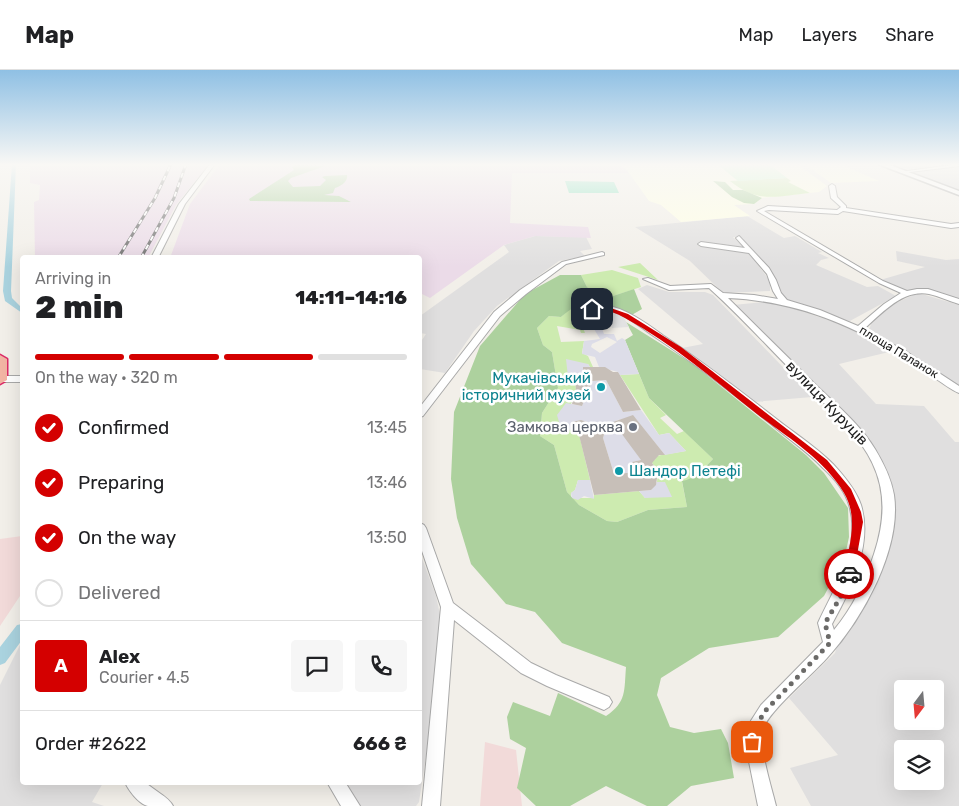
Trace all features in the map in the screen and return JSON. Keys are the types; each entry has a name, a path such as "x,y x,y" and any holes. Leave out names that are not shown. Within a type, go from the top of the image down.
{"highway":[{"path":"0,359 0,379"}],"street":[{"path":"156,255 186,198"},
{"path":"834,198 844,207 842,209"},
{"path":"908,294 882,282 760,211 768,208 833,213 842,209 951,226 959,225"},
{"path":"740,238 773,281 776,294 784,302"},
{"path":"701,244 750,251"},
{"path":"422,411 498,314 522,292 564,263 602,254"},
{"name":"вулиця Куруців","path":"646,279 669,288 710,286 721,295 859,434 874,453 886,479 890,509 889,526 867,591 851,618 830,643 766,710 755,727 752,742 767,806"},
{"path":"861,328 886,307 908,294 926,292 959,302"},
{"name":"площа Паланок","path":"721,295 745,295 784,302 861,328 959,390"},
{"path":"584,321 582,318 592,309 602,306 644,326 678,348 755,407 824,462 839,479 854,504 858,522 851,568 841,596 825,623 830,643"},
{"path":"0,379 20,379"},
{"path":"422,534 448,606 430,806"},
{"path":"448,606 526,668 552,681 604,702"},
{"path":"136,785 148,797 164,806"},
{"path":"337,785 351,806"}],"shaded area":[{"path":"39,198 181,198 150,255 35,255 34,202"},
{"path":"194,198 511,198 510,223 588,227 591,238 535,236 504,245 430,298 422,294 422,255 171,255 190,204"},
{"path":"647,198 762,198 754,204 734,205 750,216 681,222 661,205 649,201"},
{"path":"747,216 784,238 795,236 822,252 818,253 829,258 821,260 816,265 867,287 878,286 896,296 848,322 783,298 775,281 739,237 733,237 750,254 770,281 770,291 723,293 690,261 635,227"},
{"path":"535,236 586,237 592,249 580,251 585,256 559,261 497,306 474,331 445,373 422,369 422,340 426,334 422,333 422,315 509,252 504,245"},
{"path":"896,251 946,260 959,259 959,300 921,288 907,292 880,280 925,267 897,261"},
{"path":"647,285 669,292 705,292 713,295 812,397 754,402 682,348 703,344 638,289"},
{"path":"915,294 922,294 959,305 959,386 869,330 871,324 888,307"},
{"path":"585,302 607,306 620,311 616,313 624,318 629,327 612,328 610,322 590,329 588,321 572,319 580,309 573,306"},
{"path":"764,302 780,304 846,326 889,352 839,364 876,404 924,406 955,442 959,442 959,806 811,806 790,768 838,755 789,698 835,653 839,639 874,589 893,526 875,450 733,305"},
{"path":"601,326 604,334 614,334 617,341 622,338 625,340 639,374 620,375 618,372 599,367 595,357 582,354 584,341 600,339 594,329","holes":["607,337 617,342 600,353 591,347 592,344"]},
{"path":"566,359 588,364 590,367 583,368 583,376 568,377"},
{"path":"606,380 623,412 641,410 659,435 669,433 686,451 665,455 635,418 617,420 615,422 641,460 633,462 639,472 614,474 603,438 606,428 581,420 576,422 578,430 561,429 557,415 566,403 582,406 592,381"},
{"path":"578,480 590,480 594,499 584,496 578,500 572,498 571,493 575,490"},
{"path":"657,482 665,482 672,497 645,498 639,491 651,490"},
{"path":"20,536 20,596 0,626 0,539"},
{"path":"422,558 436,596 441,619 432,717 422,782"},
{"path":"20,645 20,785 102,785 92,802 104,806 0,806 0,685"},
{"path":"485,742 516,750 522,806 480,806"},
{"path":"345,785 422,785 419,802 416,806 359,806"}],"green space":[{"path":"344,198 351,202 250,201 249,199"},
{"path":"735,198 762,198 754,204 744,203"},
{"path":"640,263 658,280 618,267"},
{"path":"612,270 638,278 641,287 604,299 587,287 581,275"},
{"path":"560,275 581,275 587,287 604,299 634,289 642,309 630,316 594,304 579,305 561,317 549,316 537,328 543,345 552,352 558,388 542,413 540,436 554,445 567,492 579,505 607,521 617,522 648,510 687,507 682,481 695,476 713,459 649,398 625,340 633,335 626,322 693,364 806,455 824,473 848,508 849,537 845,556 824,596 778,637 709,648 661,678 657,695 670,727 694,733 721,729 728,743 734,778 691,786 667,806 647,806 606,786 570,806 536,806 517,788 526,748 510,739 507,717 513,702 550,716 558,693 606,716 618,706 621,700 626,667 562,643 535,612 506,604 471,564 457,518 451,479 454,412 480,346 525,294"},
{"path":"573,306 580,309 572,319 580,320 585,333 581,333 580,330 557,326 561,342 584,341 582,353 588,356 593,367 590,367 588,364 568,376 575,377 576,391 561,429 578,430 590,480 578,480 575,490 571,493 571,497 567,492 554,445 540,436 542,413 558,388 552,352 543,345 537,328 549,316 561,317"},
{"path":"639,374 649,398 666,415 660,418 677,434 684,431 713,459 695,476 682,482 687,507 648,510 617,522 607,521 579,505 572,498 594,498 594,495 639,491 645,498 665,483 657,482 658,471 650,460 655,460 656,456 686,451 669,433 659,435 620,375"}],"building":[{"path":"583,367 605,367 613,372 618,372 641,410 623,412 606,380 592,381 582,406 572,404 576,391 575,377 583,376"},
{"path":"633,415 665,455 659,455 652,463 658,471 656,485 651,490 594,495 577,427 572,422 581,420 606,428 603,438 614,474 639,472 632,462 641,460 613,422"}],"waterway":[{"path":"12,198 7,291 8,299 20,309"},
{"path":"0,658 20,633"}],"railway":[{"path":"120,255 155,198"},
{"path":"143,255 174,198"}],"way so far":[{"path":"752,742 755,727 766,710 830,643 825,623 841,596 849,574"}],"place":[{"name":"Мукачівський історичний музей","path":"601,387"},
{"name":"Замкова церква","path":"633,427"},
{"name":"Шандор Петефі","path":"619,471"}],"route":[{"path":"592,309 602,306 626,316 678,348 824,462 848,491 856,512 858,522 849,574"}]}
